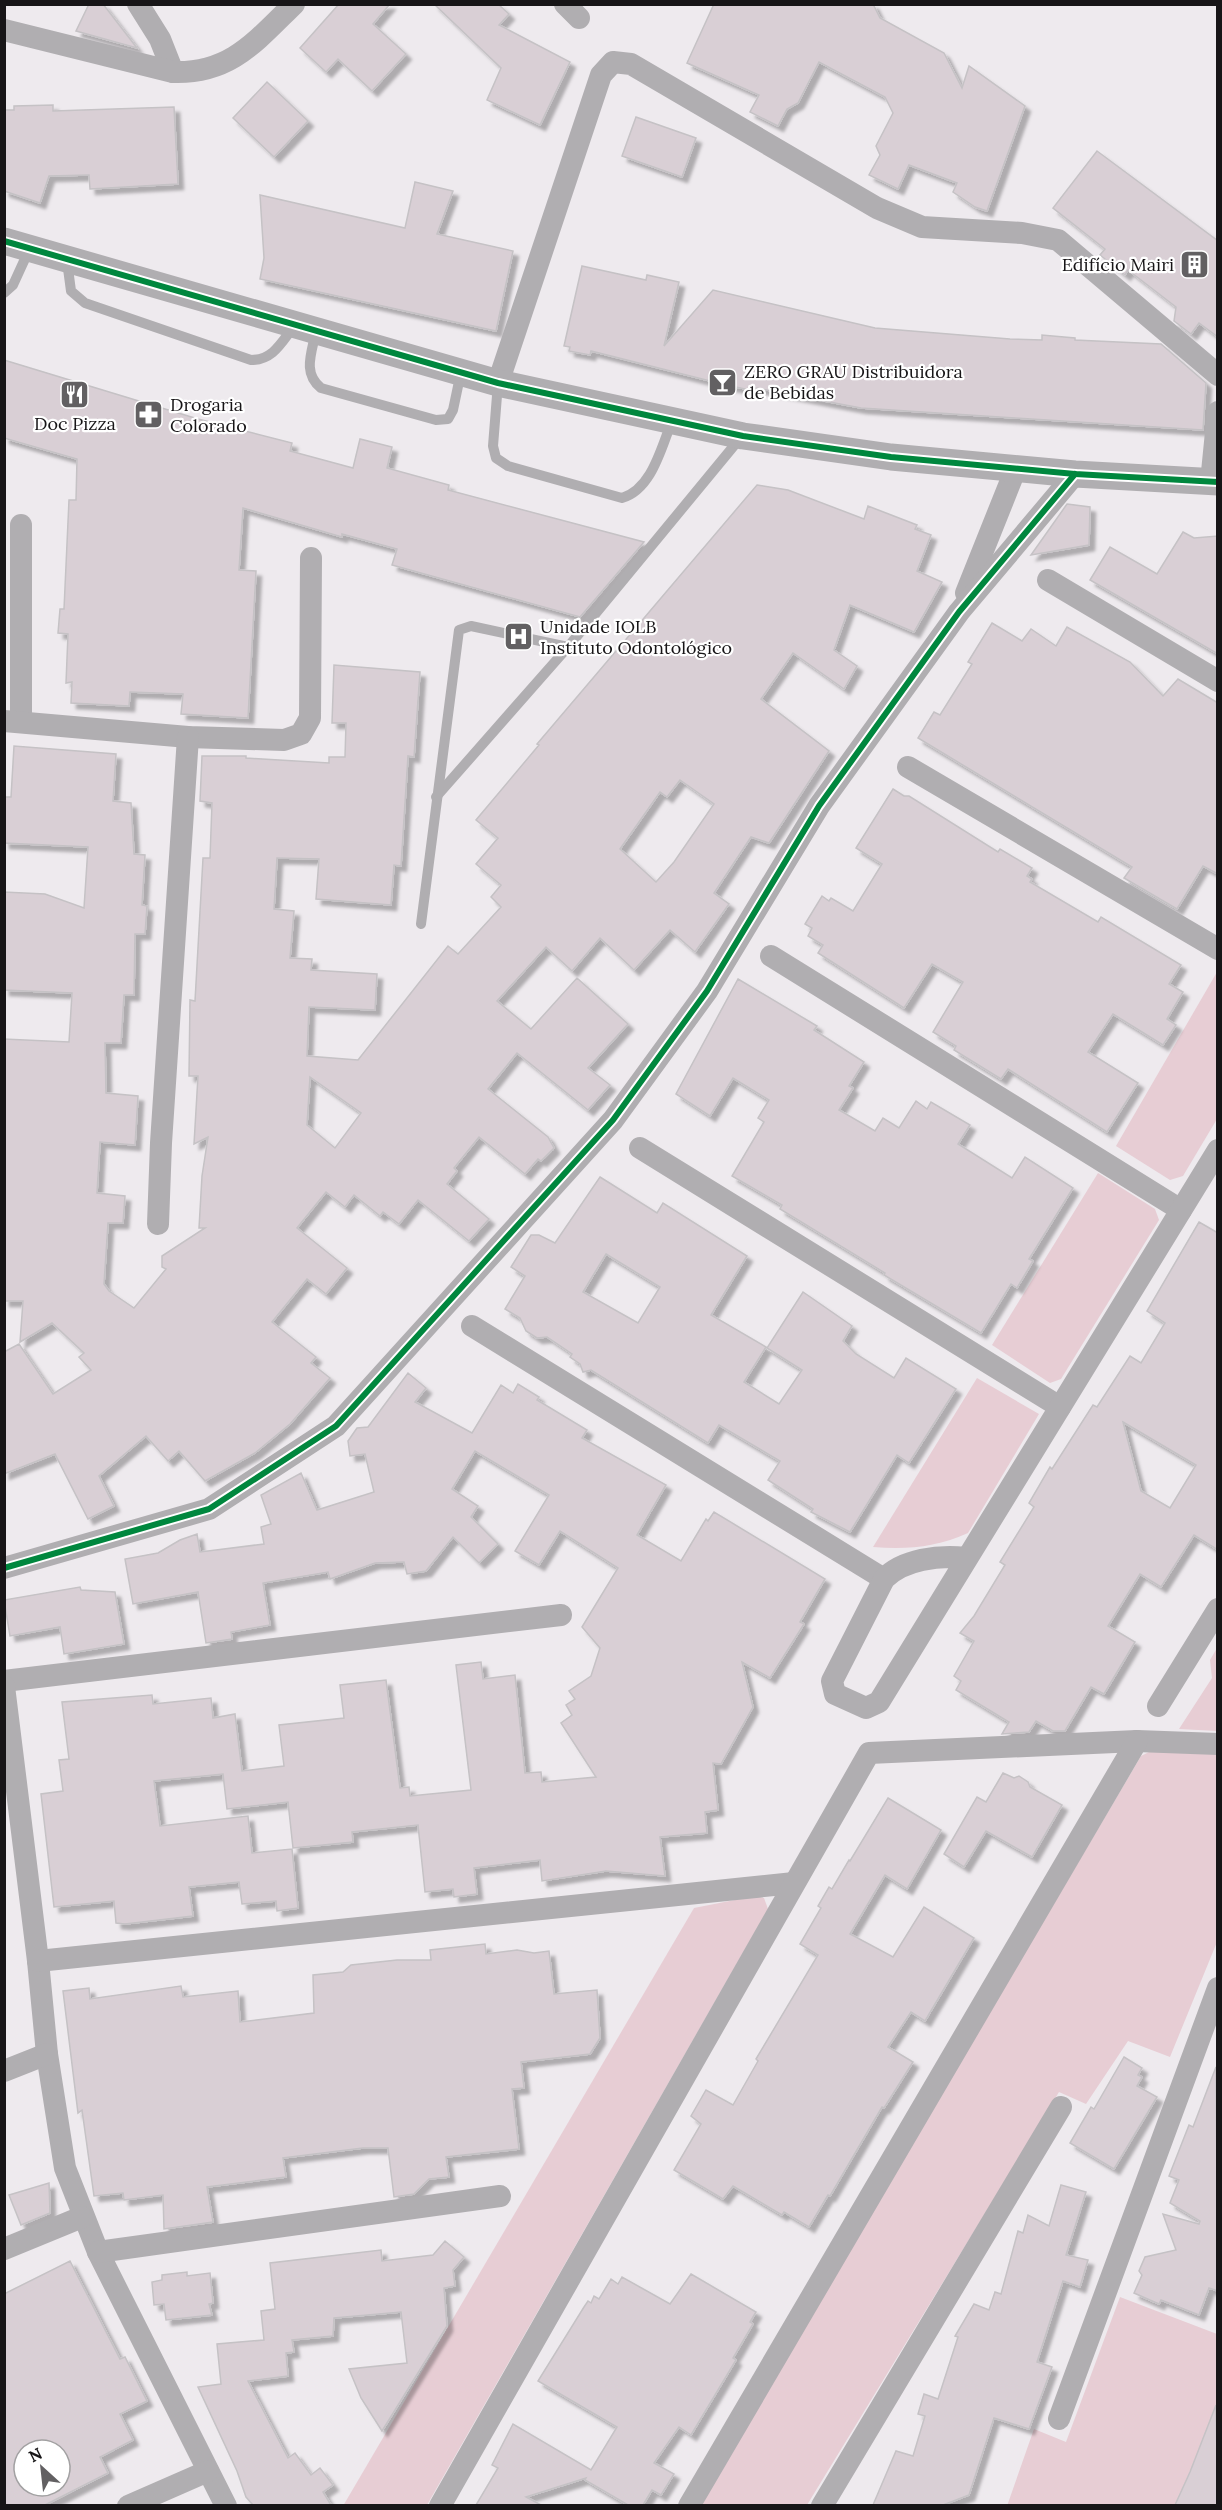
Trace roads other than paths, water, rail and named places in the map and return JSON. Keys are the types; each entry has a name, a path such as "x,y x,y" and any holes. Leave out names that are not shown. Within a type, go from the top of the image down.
{"street":[{"path":"138,4 160,39 173,72"},
{"path":"4,30 173,72 196,73 214,68 258,39 294,4"},
{"path":"498,383 601,75 613,62 632,64 877,208 922,227 1022,233 1058,240 1218,375"},
{"path":"17,244 498,383 743,436 891,457 1076,474 1214,482 1218,412"},
{"path":"959,612 1016,468"},
{"path":"4,1568 209,1509 336,1426 613,1120 707,991 819,806 959,612 1076,474"},
{"path":"21,525 13,721 188,737 284,740 301,734 310,718 311,558"},
{"path":"1048,580 1218,681"},
{"path":"158,1224 161,1143 188,737"},
{"path":"908,767 1218,949"},
{"path":"771,956 1181,1210"},
{"path":"640,1148 1060,1407"},
{"path":"966,1558 955,1557 902,1564 884,1579 832,1681 832,1688 839,1698 866,1708 879,1702 1218,1150"},
{"path":"472,1326 884,1579"},
{"path":"1158,1706 1218,1609"},
{"path":"4,1681 561,1615"},
{"path":"4,1686 6,1719 38,1961 47,2054 65,2168 82,2217 98,2252 226,2505"},
{"path":"689,2505 1137,1741"},
{"path":"440,2505 869,1753 1137,1741 1218,1744"},
{"path":"38,1961 794,1883"},
{"path":"1059,2419 1218,1988"},
{"path":"4,2072 47,2054"},
{"path":"822,2505 1061,2107"},
{"path":"98,2252 500,2196"},
{"path":"4,2249 82,2217"},
{"path":"128,2505 208,2471"}],"lane":[{"path":"4,292 13,285 17,244"},
{"path":"66,258 71,291 85,303 251,360 262,360 273,354 306,328"},
{"path":"306,328 309,370 312,381 321,388 436,420 448,419 453,410 461,372"},
{"path":"498,383 493,446 496,458 508,466 622,498 634,494 644,485 672,421"},
{"path":"436,797 568,647 743,436"},
{"path":"422,924 436,797 459,630 471,626 568,647"}],"place":[{"name":"Edifício Mairi","path":"1195,265"},
{"name":"ZERO GRAU Distribuidora de Bebidas","path":"723,382"},
{"name":"Doc Pizza","path":"75,395"},
{"name":"Drogaria Colorado","path":"149,415"},
{"name":"Unidade IOLB Instituto Odontológico","path":"519,637"}]}
